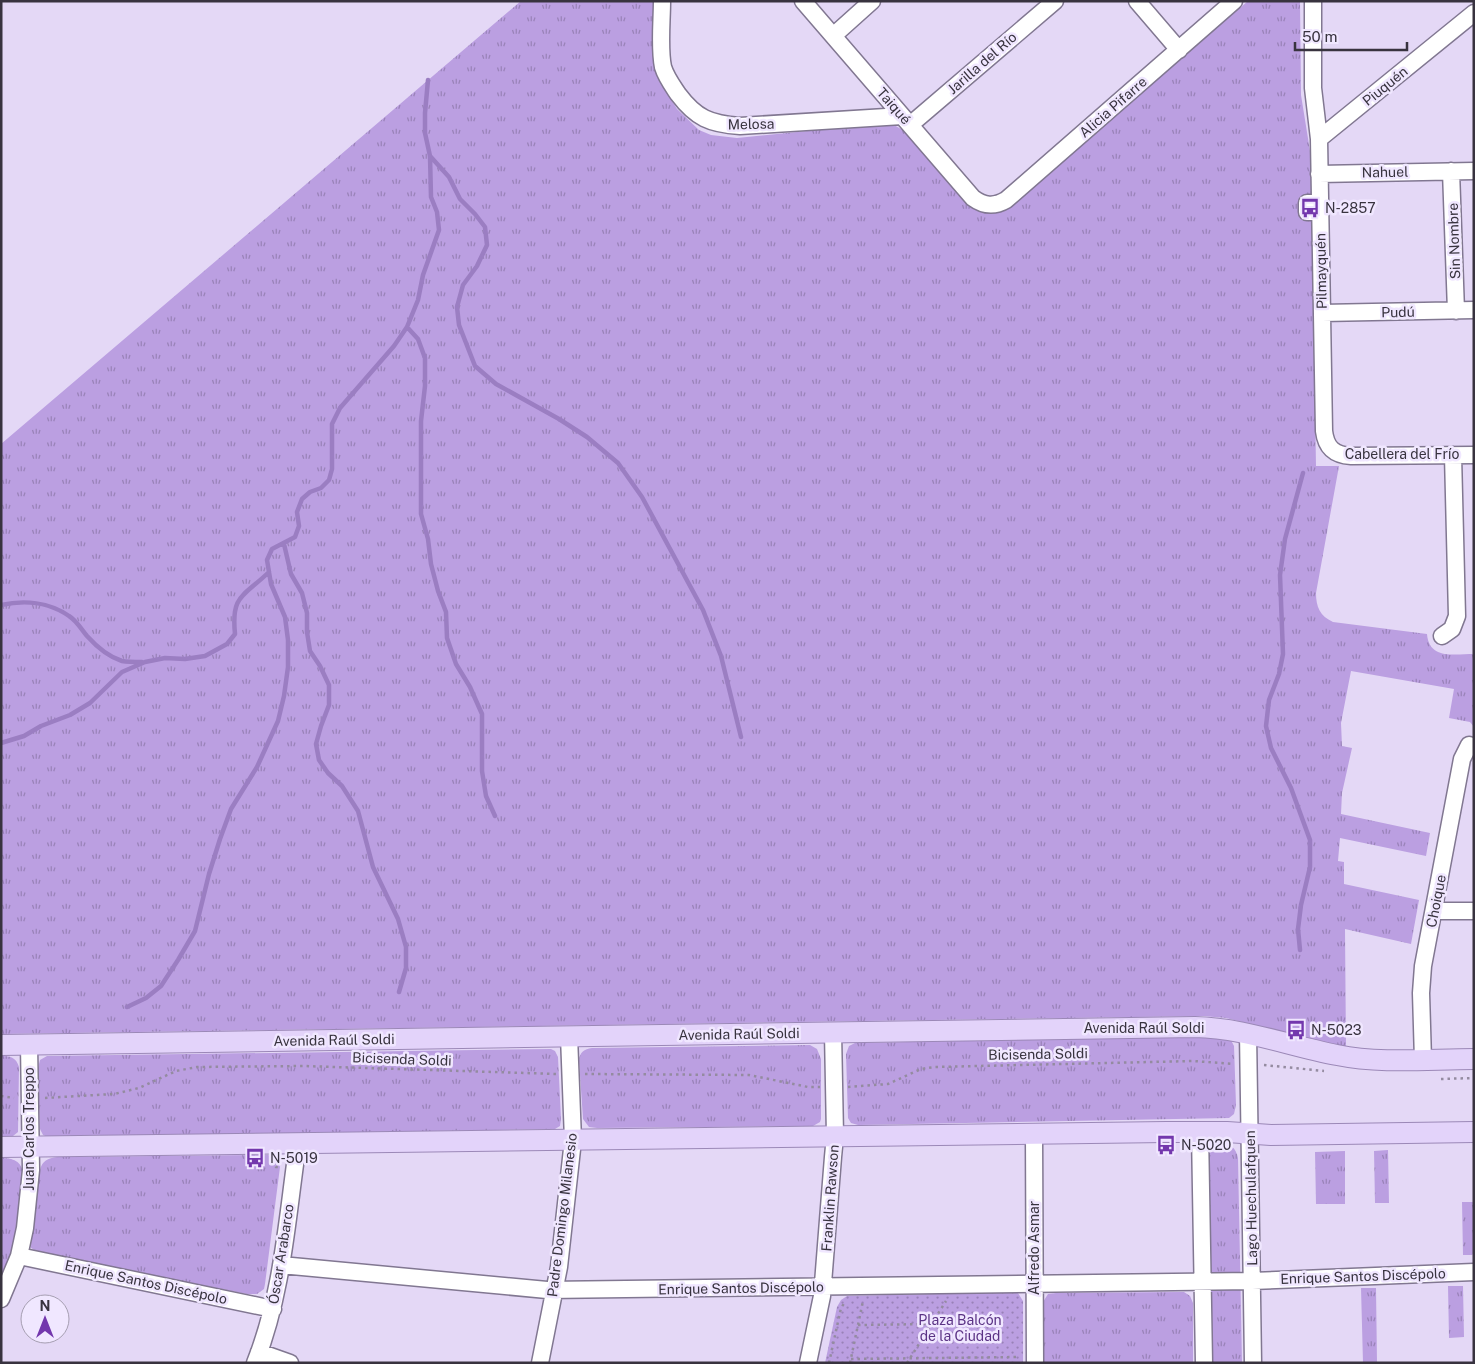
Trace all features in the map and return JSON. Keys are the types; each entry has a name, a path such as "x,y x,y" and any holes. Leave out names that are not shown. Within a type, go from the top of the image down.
{"main road":[{"name":"Avenida Raúl Soldi","path":"1,1045 1195,1027 1248,1033 1354,1058 1474,1059"},
{"path":"1,1147 1200,1132 1271,1135 1474,1132"}],"street":[{"name":"Melosa","path":"662,1 662,60 666,73 687,106 703,118 718,124 740,126 906,120"},
{"name":"Taiqué","path":"803,1 973,198 989,205"},
{"path":"833,36 872,1"},
{"name":"Jarilla del Río","path":"906,120 1055,1"},
{"path":"1137,1 1179,50"},
{"name":"Alicia Pifarre","path":"989,205 995,205 1006,200 1234,1"},
{"name":"Pilmayquén","path":"1313,1 1313,88 1319,139 1324,431 1330,450"},
{"name":"Piuquén","path":"1319,139 1474,14"},
{"name":"Sin Nombre","path":"1451,171 1456,311"},
{"name":"Nahuel","path":"1319,174 1474,171"},
{"name":"Pudú","path":"1322,314 1474,310"},
{"name":"Cabellera del Frío","path":"1330,450 1343,456 1474,454"},
{"path":"1442,636 1452,629 1457,616 1454,455"},
{"name":"Choique","path":"1423,1060 1422,979 1434,911 1467,765 1463,754 1469,745"},
{"path":"1434,911 1474,911"},
{"name":"Franklin Rawson","path":"808,1363 823,1287 835,1136 833,1032"},
{"name":"Lago Huechulafquen","path":"1248,1033 1254,1363"},
{"name":"Padre Domingo Milanesio","path":"540,1363 559,1267 573,1140 569,1036"},
{"name":"Juan Carlos Treppo","path":"1,1299 24,1239 30,1186 29,1044"},
{"path":"1200,1132 1204,1363"},
{"name":"Alfredo Asmar","path":"1034,1134 1035,1363"},
{"name":"Óscar Arabarco","path":"257,1358 273,1309 298,1143"},
{"name":"Enrique Santos Discépolo","path":"19,1256 273,1309"},
{"name":"Enrique Santos Discépolo","path":"281,1265 524,1289 555,1290 1202,1282 1474,1272"},
{"path":"257,1358 290,1363"}],"path":[{"name":"Bicisenda Soldi","path":"846,1087 888,1084 921,1069 935,1067 1193,1061 1234,1064"},
{"name":"Bicisenda Soldi","path":"39,1098 114,1094 138,1088 176,1071 197,1067 303,1066 559,1074"},
{"path":"580,1074 749,1074 808,1087 821,1087"},
{"path":"1,1096 19,1098"},
{"path":"272,1156 276,1167 280,1167"},
{"path":"907,1363 948,1297 939,1297"},
{"path":"829,1363 841,1308 849,1299"},
{"path":"857,1299 864,1299 850,1361 910,1358 1019,1357"},
{"path":"858,1326 932,1324"},
{"path":"1019,1349 1019,1363"}],"green space":[{"path":"521,1 654,1 655,67 659,80 677,109 699,130 711,135 737,138 877,124 894,125 906,132 985,212 991,212 1009,208 1248,1 1300,1 1301,95 1311,157 1316,466 1339,466 1316,593 1317,603 1322,614 1333,622 1427,634 1429,642 1438,652 1451,655 1474,654 1474,727 1470,722 1449,718 1454,689 1351,671 1341,723 1342,746 1352,748 1342,793 1341,814 1430,833 1426,856 1340,838 1338,861 1344,862 1344,884 1419,900 1411,944 1345,929 1346,1048 1226,1018 1203,1016 1,1034 1,444"},
{"path":"1222,1036 1231,1040 1234,1046 1236,1105 1234,1114 1229,1118 858,1125 851,1123 848,1118 846,1054 849,1046 855,1043"},
{"path":"810,1045 817,1049 821,1059 821,1119 820,1122 813,1126 597,1128 589,1127 583,1119 579,1060 581,1053 587,1049"},
{"path":"551,1049 555,1051 558,1057 561,1119 560,1126 555,1129 48,1137 43,1135 40,1129 38,1068 40,1060 47,1056"},
{"path":"1,1056 12,1058 19,1067 18,1132 13,1136 1,1138"},
{"path":"1220,1143 1232,1147 1236,1151 1238,1158 1242,1363 1212,1363 1208,1155 1213,1147"},
{"path":"1388,1150 1389,1203 1375,1203 1374,1151"},
{"path":"1345,1151 1345,1204 1316,1204 1315,1152"},
{"path":"268,1155 276,1157 280,1167 265,1284 264,1289 257,1294 247,1294 38,1253 30,1247 40,1170 42,1164 48,1159 57,1157"},
{"path":"1,1158 19,1163 23,1174 16,1241 1,1283"},
{"path":"1462,1202 1474,1202 1474,1253 1472,1255 1463,1255"},
{"path":"1448,1286 1463,1286 1464,1337 1449,1338"},
{"path":"1361,1288 1376,1288 1377,1363 1363,1363"},
{"path":"1184,1292 1190,1296 1193,1303 1193,1363 1043,1363 1043,1302 1048,1294"},
{"name":"Plaza Balcón de la Ciudad","path":"1018,1293 1023,1301 1023,1363 825,1363 837,1307 841,1300 847,1296"}],"waterway":[{"path":"127,1007 146,998 161,986 195,931 209,874 231,809 257,767 278,721 288,667 288,640 285,617 271,584 267,560 272,549 295,537 299,526 297,512 302,499 310,492 321,488 329,480 332,469 332,424 340,408 394,346 407,327 418,300 423,275 439,230 437,212 431,197 430,156 425,133 428,80"},
{"path":"430,156 449,177 460,199 485,227 487,245 477,266 463,285 457,307 459,325 475,366 496,384 587,437 618,463 642,497 703,610 721,656 741,737"},
{"path":"407,327 418,339 425,358 425,386 421,421 421,514 428,539 431,564 446,612 447,638 456,664 470,687 482,714 482,771 486,796 495,816"},
{"path":"1300,950 1298,929 1301,905 1310,867 1310,840 1291,788 1271,748 1266,726 1269,700 1279,674 1283,654 1280,575 1285,539 1303,473"},
{"path":"284,544 291,574 302,593 307,613 310,651 329,685 329,705 316,744 319,760 328,773 342,786 358,811 373,867 398,919 406,947 406,968 399,992"},
{"path":"1,743 24,736 41,726 70,715 90,703 122,672 145,662 165,658 185,659 205,656 227,644 235,634 234,621 237,604 246,592 269,572"},
{"path":"1,605 36,603 61,611 72,618 91,640 108,654 122,661 142,662"}],"place":[{"name":"N-2857","path":"1310,208"},
{"name":"N-5023","path":"1296,1030"},
{"name":"N-5020","path":"1166,1145"},
{"name":"N-5019","path":"255,1158"}]}
